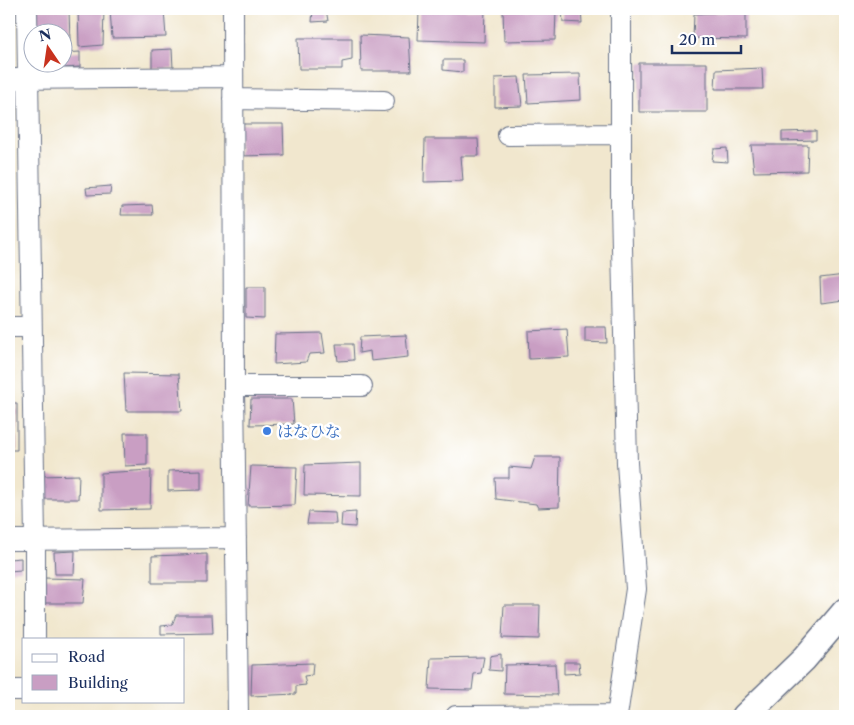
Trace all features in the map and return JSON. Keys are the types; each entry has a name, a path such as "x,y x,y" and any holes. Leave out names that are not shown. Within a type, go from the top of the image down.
{"street":[{"path":"27,9 18,79 31,327 35,638"},
{"path":"233,9 234,386 238,716"},
{"path":"456,716 617,716 636,589 627,463 621,204 621,9"},
{"path":"18,79 232,77"},
{"path":"233,99 384,101"},
{"path":"508,135 621,134"},
{"path":"9,327 31,327"},
{"path":"234,386 362,386"},
{"path":"9,540 236,538"},
{"path":"753,714 845,611"},
{"path":"9,690 22,690"}],"building":[{"path":"34,9 69,10 69,22 33,22"},
{"path":"78,9 104,9 103,45 79,47"},
{"path":"313,9 326,9 328,21 312,22"},
{"path":"485,9 484,42 418,40 419,11"},
{"path":"562,9 581,9 582,23 563,22"},
{"path":"110,10 164,10 166,37 112,38"},
{"path":"503,10 556,10 555,40 504,41"},
{"path":"746,11 746,39 693,38 694,14"},
{"path":"360,35 409,37 411,71 361,71"},
{"path":"298,38 352,38 352,60 342,62 342,69 299,69"},
{"path":"172,49 173,68 152,69 152,50"},
{"path":"72,52 80,52 80,67 72,67"},
{"path":"443,60 463,60 463,72 443,70"},
{"path":"639,63 707,63 707,112 639,112"},
{"path":"762,68 763,89 715,89 716,70"},
{"path":"580,74 581,100 528,103 526,75"},
{"path":"519,77 522,106 495,107 495,78"},
{"path":"239,124 283,124 284,155 239,156"},
{"path":"816,131 816,140 782,141 782,132"},
{"path":"425,139 478,139 479,156 461,156 463,181 424,182"},
{"path":"751,145 808,145 807,171 754,172"},
{"path":"727,148 728,162 712,161 714,149"},
{"path":"111,186 110,194 87,195 86,188"},
{"path":"152,205 153,215 121,215 122,206"},
{"path":"845,275 845,300 821,303 820,278"},
{"path":"246,287 265,287 265,319 246,318"},
{"path":"585,327 606,327 607,343 585,342"},
{"path":"567,329 569,357 529,359 528,331"},
{"path":"322,333 325,353 309,354 306,362 274,364 275,334"},
{"path":"406,335 408,357 371,361 370,351 359,353 360,337"},
{"path":"336,344 353,344 354,360 338,361"},
{"path":"124,373 179,374 182,411 126,411"},
{"path":"251,399 292,399 294,424 250,425"},
{"path":"9,403 17,403 17,450 9,450"},
{"path":"124,433 147,433 147,465 125,466"},
{"path":"535,457 560,457 559,507 538,508 536,504 496,499 495,478 509,478 509,467 531,469"},
{"path":"361,463 361,496 304,495 305,465"},
{"path":"251,466 297,467 295,505 248,506"},
{"path":"151,470 150,509 101,510 101,473"},
{"path":"201,470 201,490 168,491 168,471"},
{"path":"79,475 78,499 40,499 39,476"},
{"path":"309,512 335,513 336,524 307,524"},
{"path":"356,512 355,527 341,526 342,513"},
{"path":"75,551 74,574 55,574 54,552"},
{"path":"207,554 207,583 152,583 152,556"},
{"path":"21,558 21,570 9,571 9,559"},
{"path":"44,578 85,579 83,603 44,603"},
{"path":"504,605 540,605 539,639 502,638"},
{"path":"176,615 212,615 213,633 161,634 161,626 172,625"},
{"path":"501,654 501,671 489,670 490,656"},
{"path":"484,657 481,673 474,674 472,690 429,689 431,658"},
{"path":"564,662 579,662 580,673 564,674"},
{"path":"313,663 312,675 304,676 306,685 296,686 296,694 251,696 252,665"},
{"path":"555,664 557,695 504,694 505,665"}],"place":[{"name":"はなひな","path":"267,431"}]}
